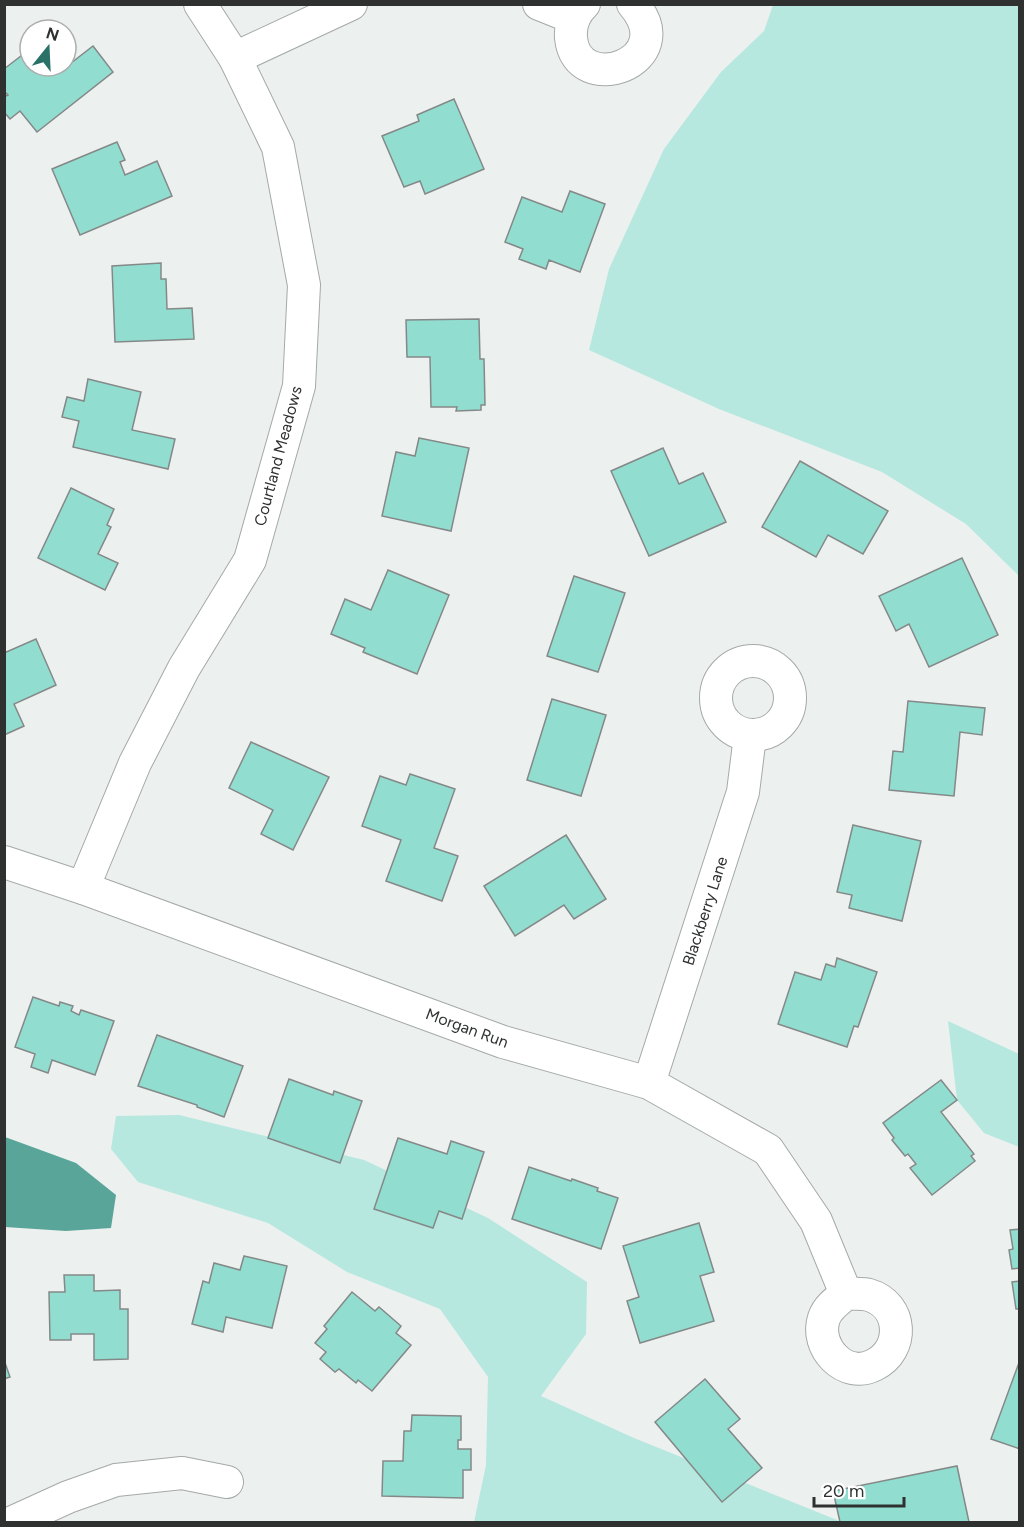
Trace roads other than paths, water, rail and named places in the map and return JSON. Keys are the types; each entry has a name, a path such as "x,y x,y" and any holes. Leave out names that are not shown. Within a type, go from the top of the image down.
{"street":[{"name":"Courtland Meadows","path":"83,888 135,763 184,668 250,560 299,386 304,285 278,147 234,58 200,4"},
{"path":"234,58 351,4"},
{"path":"539,4 579,11 571,30 571,37 578,55 587,64 599,69 612,70 625,67 643,48 646,36 645,24 633,4"},
{"name":"Blackberry Lane","path":"649,1083 743,792 750,736"},
{"name":"Morgan Run","path":"4,861 503,1042 649,1083 768,1150 816,1221 846,1294"},
{"path":"13,1522 68,1497 116,1480 182,1473 228,1482"}]}
